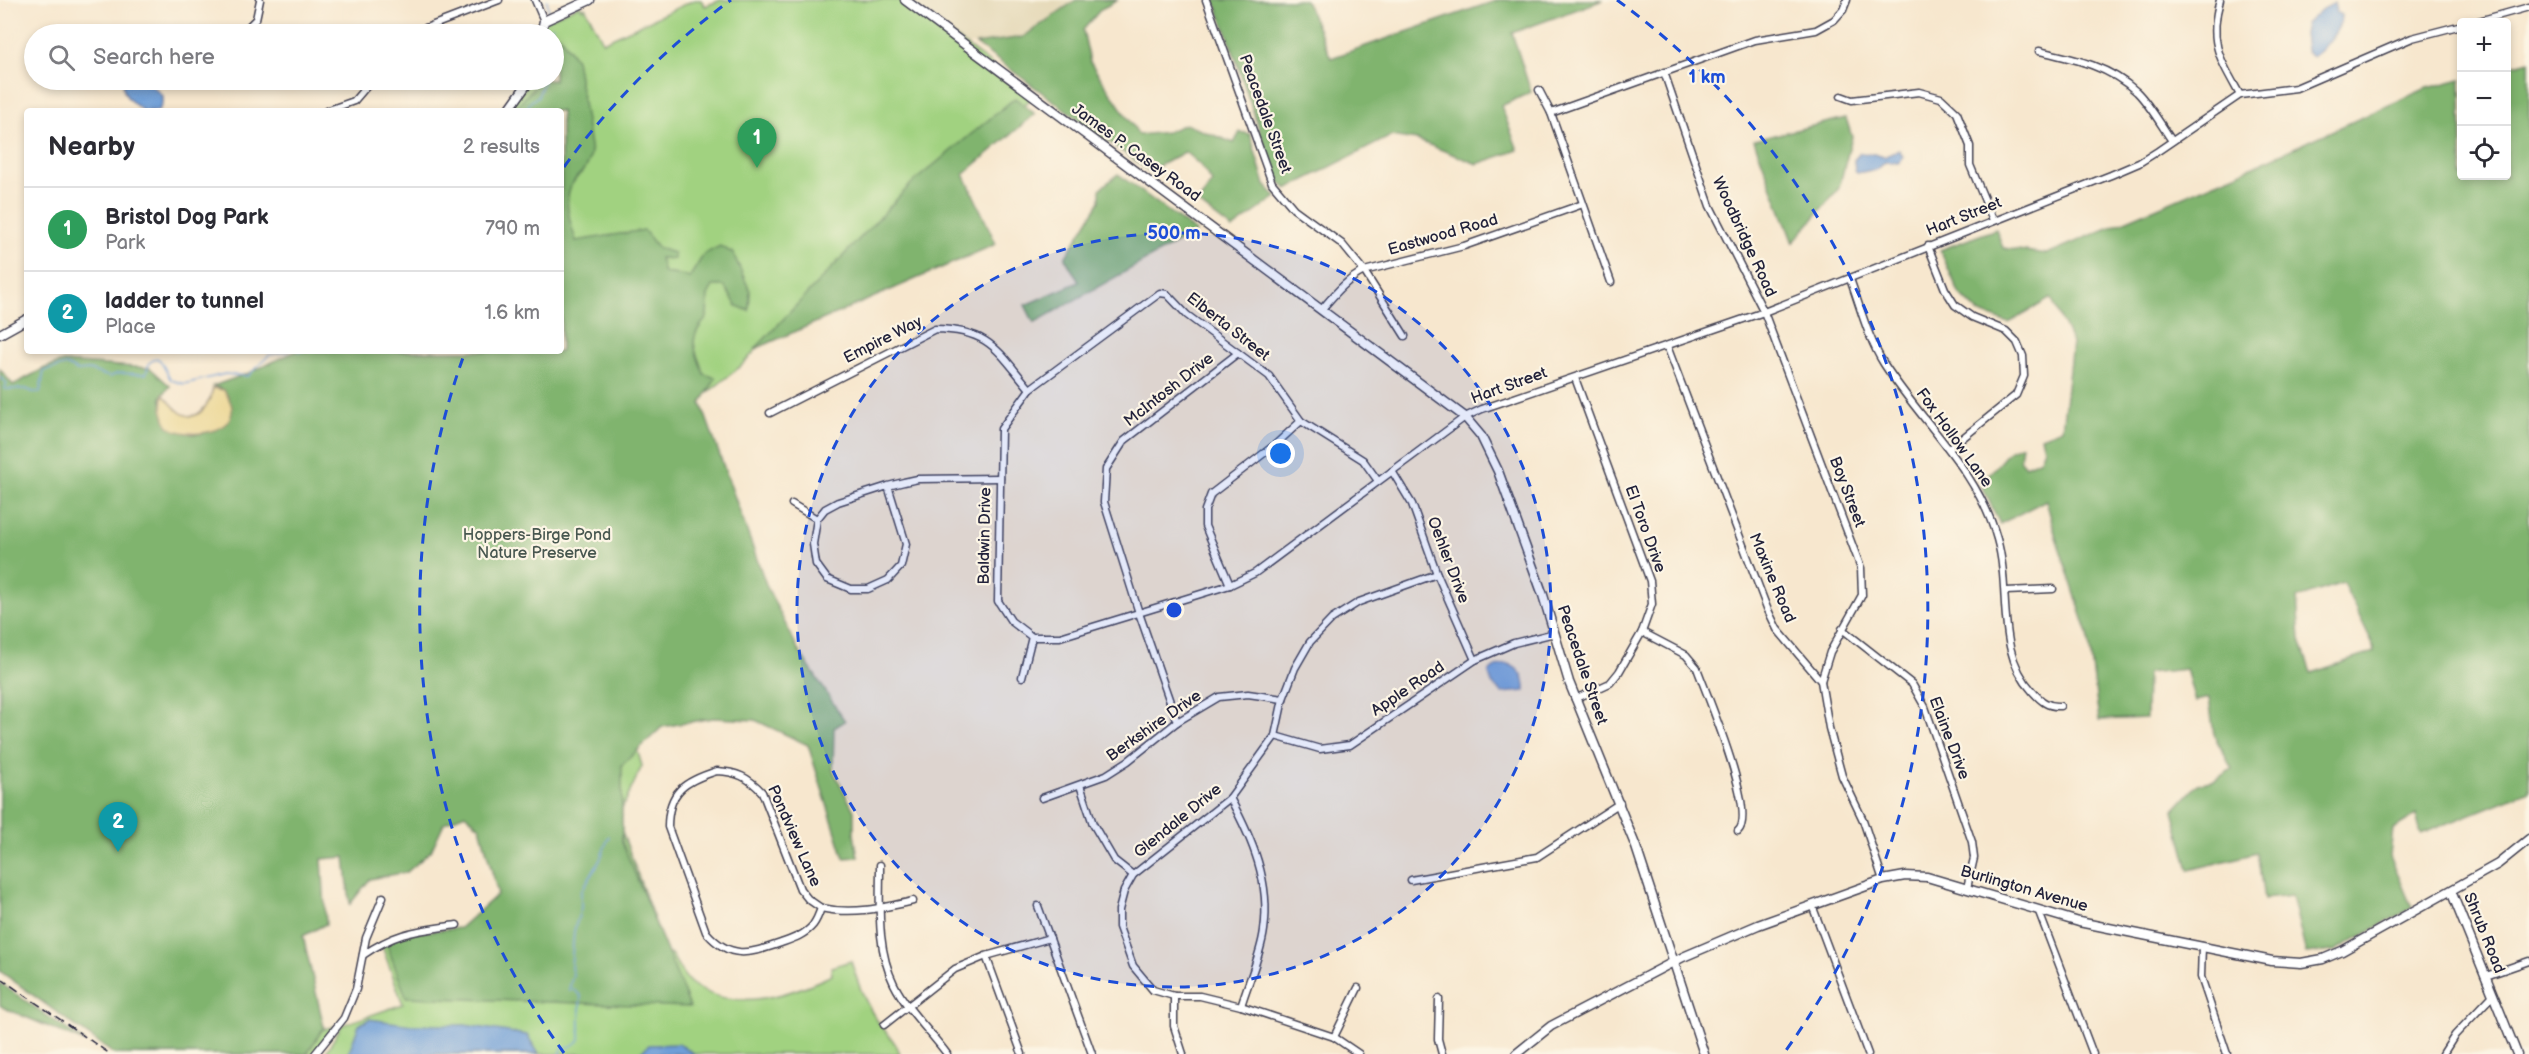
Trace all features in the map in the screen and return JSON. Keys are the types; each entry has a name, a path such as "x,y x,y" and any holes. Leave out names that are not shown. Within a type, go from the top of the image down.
{"main road":[{"path":"543,24 544,21 590,0"},
{"name":"James P. Casey Road","path":"905,0 1465,417"},
{"path":"510,108 523,90"},
{"path":"0,334 24,321"},
{"name":"Peacedale Street","path":"1465,417 1481,436 1498,471 1555,633 1575,699 1620,803 1704,1054"},
{"name":"Burlington Avenue","path":"1516,1054 1535,1037 1564,1018 1733,934 1883,880 1917,876 1967,888 2039,912 2079,922 2286,963 2313,961 2350,947 2498,864 2529,839"},
{"name":"Shrub Road","path":"2451,891 2517,1054"}],"street":[{"path":"251,24 256,19 260,0"},
{"path":"436,24 499,0"},
{"path":"535,0 544,21"},
{"name":"Peacedale Street","path":"1206,0 1272,183 1294,209 1342,244 1364,271 1405,336"},
{"path":"1551,113 1755,40 1816,30 1834,20 1843,10 1847,0"},
{"path":"2220,0 2215,16 2217,53 2240,95"},
{"path":"2489,18 2529,7"},
{"name":"Hart Street","path":"1465,417 1482,409 1764,312 2139,163 2240,95 2296,87 2412,38 2457,26"},
{"path":"2039,51 2106,69 2137,92 2172,141"},
{"name":"Woodbridge Road","path":"1664,72 1710,206 1764,312"},
{"path":"334,108 354,101 363,90"},
{"path":"1539,90 1551,113 1611,282"},
{"path":"1841,96 1852,100 1919,92 1941,98 1957,112 1970,146 1970,165 1993,220"},
{"name":"Eastwood Road","path":"1322,309 1337,290 1364,271 1464,246 1583,204"},
{"path":"1928,246 1945,289 1955,305 1972,318 2006,330 2017,342 2023,356 2024,376 2016,396 1949,448"},
{"name":"Fox Hollow Lane","path":"1850,279 1884,364 1949,448 1975,487 1989,516 2000,551 2006,591 2007,636 2017,669 2038,697 2051,706 2060,706"},
{"name":"Elberta Street","path":"1164,292 1187,315 1269,376 1302,421 1363,460 1378,481"},
{"name":"Baldwin Drive","path":"1032,637 1011,621 998,601 1001,429 1030,389 1154,296 1164,292"},
{"name":"Boy Street","path":"1764,312 1861,568 1862,595 1830,652 1821,681"},
{"name":"Empire Way","path":"770,413 935,329 959,329 981,336 995,348 1030,389"},
{"name":"Maxine Road","path":"1667,346 1767,608 1777,629 1821,681"},
{"name":"McIntosh Drive","path":"1177,722 1139,614 1104,502 1106,469 1124,441 1238,353"},
{"name":"El Toro Drive","path":"1575,378 1650,581 1652,604 1642,632 1619,672 1610,683 1575,699"},
{"path":"1022,677 1032,637 1060,637 1230,585 1255,573 1465,417"},
{"path":"1230,585 1205,526 1205,510 1211,494 1302,421"},
{"name":"Oehler Drive","path":"1392,471 1412,504 1437,574 1475,660"},
{"path":"888,486 906,544 901,566 888,580 868,589 851,589 827,579 816,564 813,544 818,519 825,509 838,501 888,486 918,479 1000,478"},
{"path":"792,504 818,519"},
{"name":"Glendale Drive","path":"1359,1054 1334,1037 1241,1006 1200,996 1174,996 1153,990 1133,966 1122,940 1119,910 1124,891 1133,875 1230,798 1275,736 1283,699 1295,668 1310,642 1332,619 1359,602 1437,574"},
{"path":"2006,591 2054,589"},
{"name":"Elaine Drive","path":"1842,629 1912,684 1925,707 1972,843 1974,858 1967,888"},
{"path":"1642,632 1686,655 1697,668 1736,774 1743,819 1738,831"},
{"name":"Apple Road","path":"1275,736 1320,748 1350,745 1475,660 1514,643 1555,633"},
{"path":"1821,681 1829,729 1842,776 1863,820 1883,880"},
{"name":"Berkshire Drive","path":"1042,798 1106,775 1128,761 1177,722 1219,697 1248,694 1283,699"},
{"name":"Pondview Lane","path":"821,908 813,925 803,934 758,951 747,954 736,952 715,942 706,932 700,919 668,827 671,802 676,794 685,784 717,771 739,774 752,781 762,792 800,890 821,908 833,911 880,909 914,901"},
{"path":"1080,785 1093,824 1114,860 1133,875"},
{"path":"1230,798 1251,836 1266,889 1264,931 1241,1006"},
{"path":"1411,880 1537,857 1620,803"},
{"path":"880,865 880,909 884,958 894,984 908,1006 947,1054"},
{"path":"315,1054 344,1018 356,989 366,938 382,897"},
{"path":"1812,905 1868,1054"},
{"path":"1038,906 1092,1054"},
{"path":"2039,912 2093,1054"},
{"path":"362,955 383,941 404,933 457,926"},
{"path":"884,1025 955,969 986,956 1050,938"},
{"path":"2202,946 2201,976 2227,1054"},
{"path":"986,956 1022,1054"},
{"path":"2486,976 2529,961"},
{"path":"1334,1037 1358,988"},
{"path":"2443,1054 2455,1035 2493,995"},
{"path":"1174,996 1174,1026 1183,1054"},
{"path":"1440,999 1437,1039 1442,1054"}],"shaded area":[{"path":"905,0 1076,0 1023,37 966,45"}],"green space":[{"name":"Hoppers-Birge Pond Nature Preserve","path":"694,0 701,0 705,6 721,0 905,0 1034,96 771,334 741,366 695,403 632,732 642,766 622,809 622,831 667,955 671,954 686,978 708,993 744,1000 780,995 798,989 832,975 831,967 851,961 870,1008 900,1054 325,1054 342,1025 403,1004 382,946 402,937 458,930 525,916 475,781 251,781 320,1030 336,1026 316,1054 139,1054 0,675 80,450 546,354 564,354 564,108 508,108 522,90 564,90 564,24 543,24 544,21 580,5 582,9 585,7 603,42"},
{"path":"1076,0 1118,0 1101,9 1083,30 1090,62 1139,135 1167,132 1185,124 1234,143 1240,132 1250,134 1265,185 1276,197 1232,229 1198,203 1212,182 1201,166 1185,152 1149,171 976,44 1023,37"},
{"path":"1214,0 1305,0 1331,58 1498,0 1603,0 1512,33 1531,92 1501,106 1518,150 1477,164 1417,140 1391,136 1287,189 1275,177"},
{"name":"Hoppers-Birge Pond Nature Preserve","path":"564,42 576,59 591,152 588,164 575,179 569,191 568,213 576,241 644,230 658,248 674,253 674,259 660,258 664,273 689,278 704,254 720,246 733,253 750,291 749,311 737,306 724,286 713,286 708,295 707,318 696,332 694,339 695,351 704,374 716,378 701,403 767,587 799,651 845,721 834,728 833,770 854,811 854,834 858,857 844,858 808,745 755,720 713,718 662,727 622,765 622,842 690,1007 406,997 385,940 399,934 460,928 498,894 480,827 465,814 444,823 431,851 407,872 370,879 350,904 345,857 322,859 326,924 303,936 324,1027 307,1054 114,1054 0,971 0,369 13,385 45,368 63,362 150,368 170,386 161,397 167,425 184,432 197,434 219,427 227,422 229,417 230,406 224,390 213,386 249,373 290,354 564,354 564,108 516,108 531,90 564,90"},
{"path":"2529,61 2529,791 2421,834 2416,815 2393,829 2390,856 2412,908 2334,951 2306,954 2292,896 2264,899 2257,853 2189,870 2173,811 2198,784 2215,780 2232,769 2214,735 2209,698 2195,701 2186,669 2147,673 2146,718 2099,720 2088,634 2046,500 2000,524 1981,484 2010,450 2022,445 2020,459 2026,466 2040,459 2044,449 2041,437 2062,429 2072,343 2051,298 2009,323 1978,312 1959,293 1940,250 1996,229 2003,248 2047,254 2238,173 2427,88 2457,80 2457,180 2511,180 2511,66","holes":["2343,583 2372,642 2374,652 2311,673 2300,640 2297,598"]},
{"path":"1015,98 1035,114 964,174 996,244 755,349 912,183"},
{"path":"1846,118 1852,137 1839,188 1793,243 1754,140"},
{"path":"1118,174 1196,232 1034,323 1025,305 1079,282 1065,258 1100,201 1100,189"},
{"path":"0,983 85,1042 4,1008 0,1005"}],"sand":[{"path":"213,388 224,390 232,406 229,420 223,426 204,433 193,433 183,432 167,425 162,409 163,394 180,412 193,416 206,405"}],"water":[{"path":"2334,3 2336,12 2342,15 2339,25 2326,45 2312,56 2306,50 2304,34 2306,24 2322,9"},
{"path":"124,90 157,90 162,96 162,105 160,108 139,108 125,94"},
{"path":"1899,150 1903,157 1899,163 1885,162 1878,169 1857,173 1855,171 1854,160 1860,153 1884,157"},
{"path":"1508,664 1521,674 1525,691 1502,693 1492,684 1489,673 1497,666"},
{"path":"369,1019 412,1025 465,1025 527,1035 539,1054 348,1054 359,1025"},
{"path":"679,1044 695,1054 639,1054 649,1045"}],"waterway":[{"path":"547,0 549,13"},
{"path":"530,108 528,104 538,96 540,90"},
{"path":"0,377 7,383 4,389 26,389 40,392 44,371 66,365 77,371 89,370 110,377 123,373 146,374 149,363 156,358 160,360 171,380 184,384 225,374 248,376 269,355 274,354"},
{"path":"560,1054 563,1047 570,1047 580,1040 581,996 573,989 569,990 573,974 571,968 574,931 581,908 581,892 600,860 609,836"}],"railway":[{"path":"0,978 110,1054"}],"place":[{"name":"Bristol Dog Park","path":"757,168"},
{"name":"ladder to tunnel","path":"118,852"}]}
